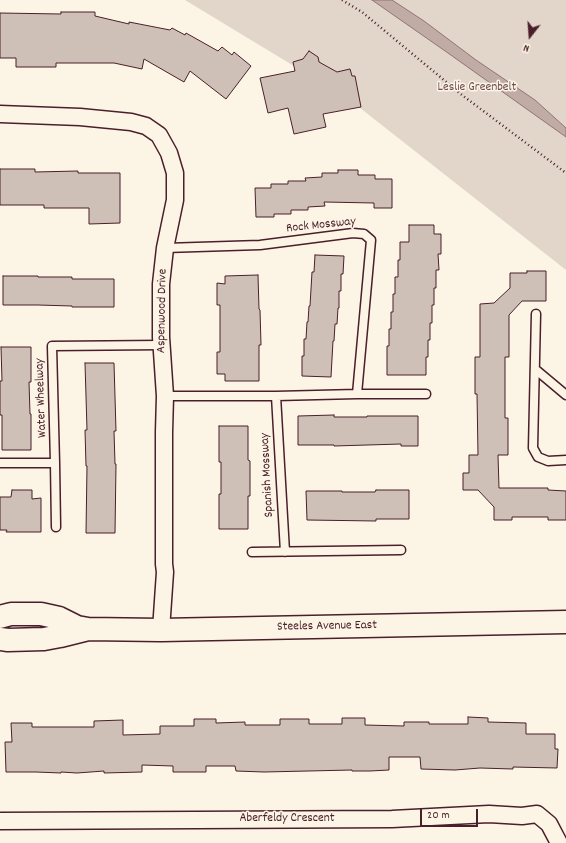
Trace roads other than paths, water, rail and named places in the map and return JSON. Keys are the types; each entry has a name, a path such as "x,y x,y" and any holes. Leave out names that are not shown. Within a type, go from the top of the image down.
{"main road":[{"name":"Steeles Avenue East","path":"0,617 11,614 41,614 58,618 77,627 88,629 161,630 566,622"},
{"name":"Steeles Avenue East","path":"0,639 44,639 88,629"}],"street":[{"name":"Aspenwood Drive","path":"0,114 80,117 131,122 146,126 159,135 170,153 175,173 175,200 165,248 161,284 165,396 165,572 161,630"},
{"name":"Aberfeldy Crescent","path":"0,821 384,819 488,814 522,816 537,814 549,824 559,843"}],"lane":[{"name":"Rock Mossway","path":"165,248 260,245 353,233 364,234 371,240 357,394"},
{"path":"536,314 533,448 538,457 548,461 566,460"},
{"name":"Water Wheelway","path":"56,527 52,346 162,345"},
{"path":"535,369 566,395"},
{"path":"165,396 426,394"},
{"name":"Spanish Mossway","path":"276,396 285,552"},
{"path":"0,463 55,463"},
{"path":"252,552 401,550"}],"park label":[{"name":"Leslie Greenbelt","path":"477,88"}]}
